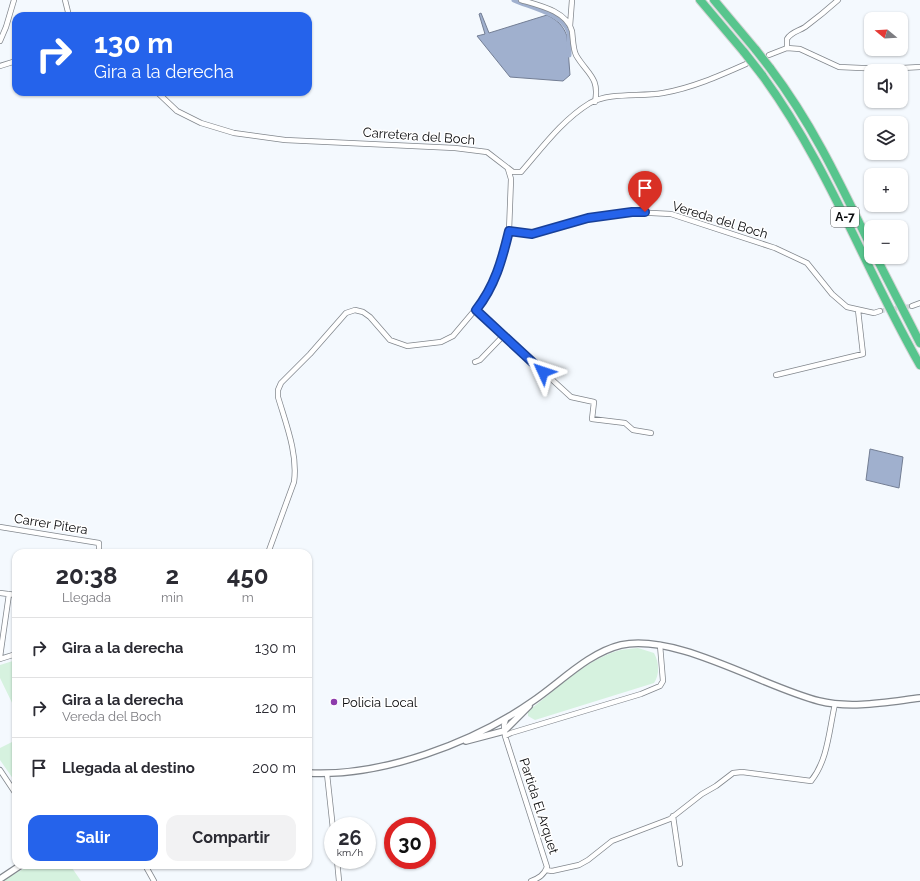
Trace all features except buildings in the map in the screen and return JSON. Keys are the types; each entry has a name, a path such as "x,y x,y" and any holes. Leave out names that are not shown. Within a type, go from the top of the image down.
{"highway":[{"name":"A-7","path":"700,0 762,75 786,109 814,155 884,298 920,365"},
{"name":"A-7","path":"714,0 756,50 796,105 825,152 864,233"},
{"path":"880,264 920,343"}],"street":[{"path":"0,41 14,0"},
{"path":"65,0 68,12"},
{"path":"521,0 555,12 570,26"},
{"path":"572,0 570,26 575,54 595,80 597,93 595,102"},
{"path":"787,48 786,39 790,34 814,21 838,0"},
{"path":"769,55 787,48 800,49 840,67 884,69 920,67"},
{"path":"0,66 12,62"},
{"path":"508,168 514,172 521,172 563,123 595,102 617,96 661,93 688,88 746,64"},
{"name":"Carretera del Boch","path":"161,96 177,111 201,123 234,132 286,140 463,149 487,152 508,168"},
{"path":"269,549 294,482 296,470 294,456 278,397 280,383 310,354 336,322 346,314 355,310 363,312 370,317 384,334 398,344 414,346 441,342 453,336 476,310 492,287 499,268 509,231 511,179 508,168"},
{"name":"Vereda del Boch","path":"509,231 532,234 588,218 632,212 671,214 775,248 807,263 832,294 847,307 874,313 880,311"},
{"path":"912,306 920,303"},
{"path":"476,310 571,397 594,402 592,419 625,422 633,430 651,433"},
{"path":"776,375 863,354 858,310"},
{"path":"475,362 480,360 504,335"},
{"name":"Carrer Pitera","path":"0,527 99,543 98,549"},
{"path":"0,593 12,594"},
{"path":"9,594 0,658 12,655"},
{"path":"458,743 506,719 605,650 636,643 660,645 699,656 800,695 835,704 864,704 920,698"},
{"path":"312,773 327,774 392,763 458,743 511,733 641,694 660,686 663,681 660,645"},
{"path":"505,734 535,700"},
{"path":"546,870 552,871 579,865 588,860 612,841 673,816 733,773 742,772 811,781 818,772 823,760 835,704"},
{"path":"505,734 506,719"},
{"name":"Partida El Arquet","path":"505,734 547,866 546,870 539,878 531,881"},
{"path":"0,770 12,788"},
{"path":"327,774 332,817"},
{"path":"673,816 680,864"},
{"path":"0,879 16,869"},
{"path":"147,869 154,881"},
{"path":"338,869 339,881"}],"green space":[{"path":"638,648 654,653 656,657 658,672 654,683 535,720 528,716 528,712 532,708 572,676 594,661 617,651"},
{"path":"12,661 12,703 0,678 0,665"},
{"path":"12,742 12,777 0,760 0,748"},
{"path":"23,869 73,869 81,881 2,881"}],"water":[{"path":"481,13 489,33 547,15 554,19 562,26 567,36 570,75 563,81 510,77 477,36 485,34 479,14"},
{"path":"870,449 903,457 899,488 866,480"}],"waterway":[{"path":"514,0 546,12 561,21 566,26 569,33 569,55"}],"tunnel":[{"path":"880,311 912,306"}],"place":[{"name":"Policia Local","path":"334,702"}],"route":[{"path":"543,372 476,310 492,287 509,231 532,234 555,226 588,218 632,212 645,212"}]}
